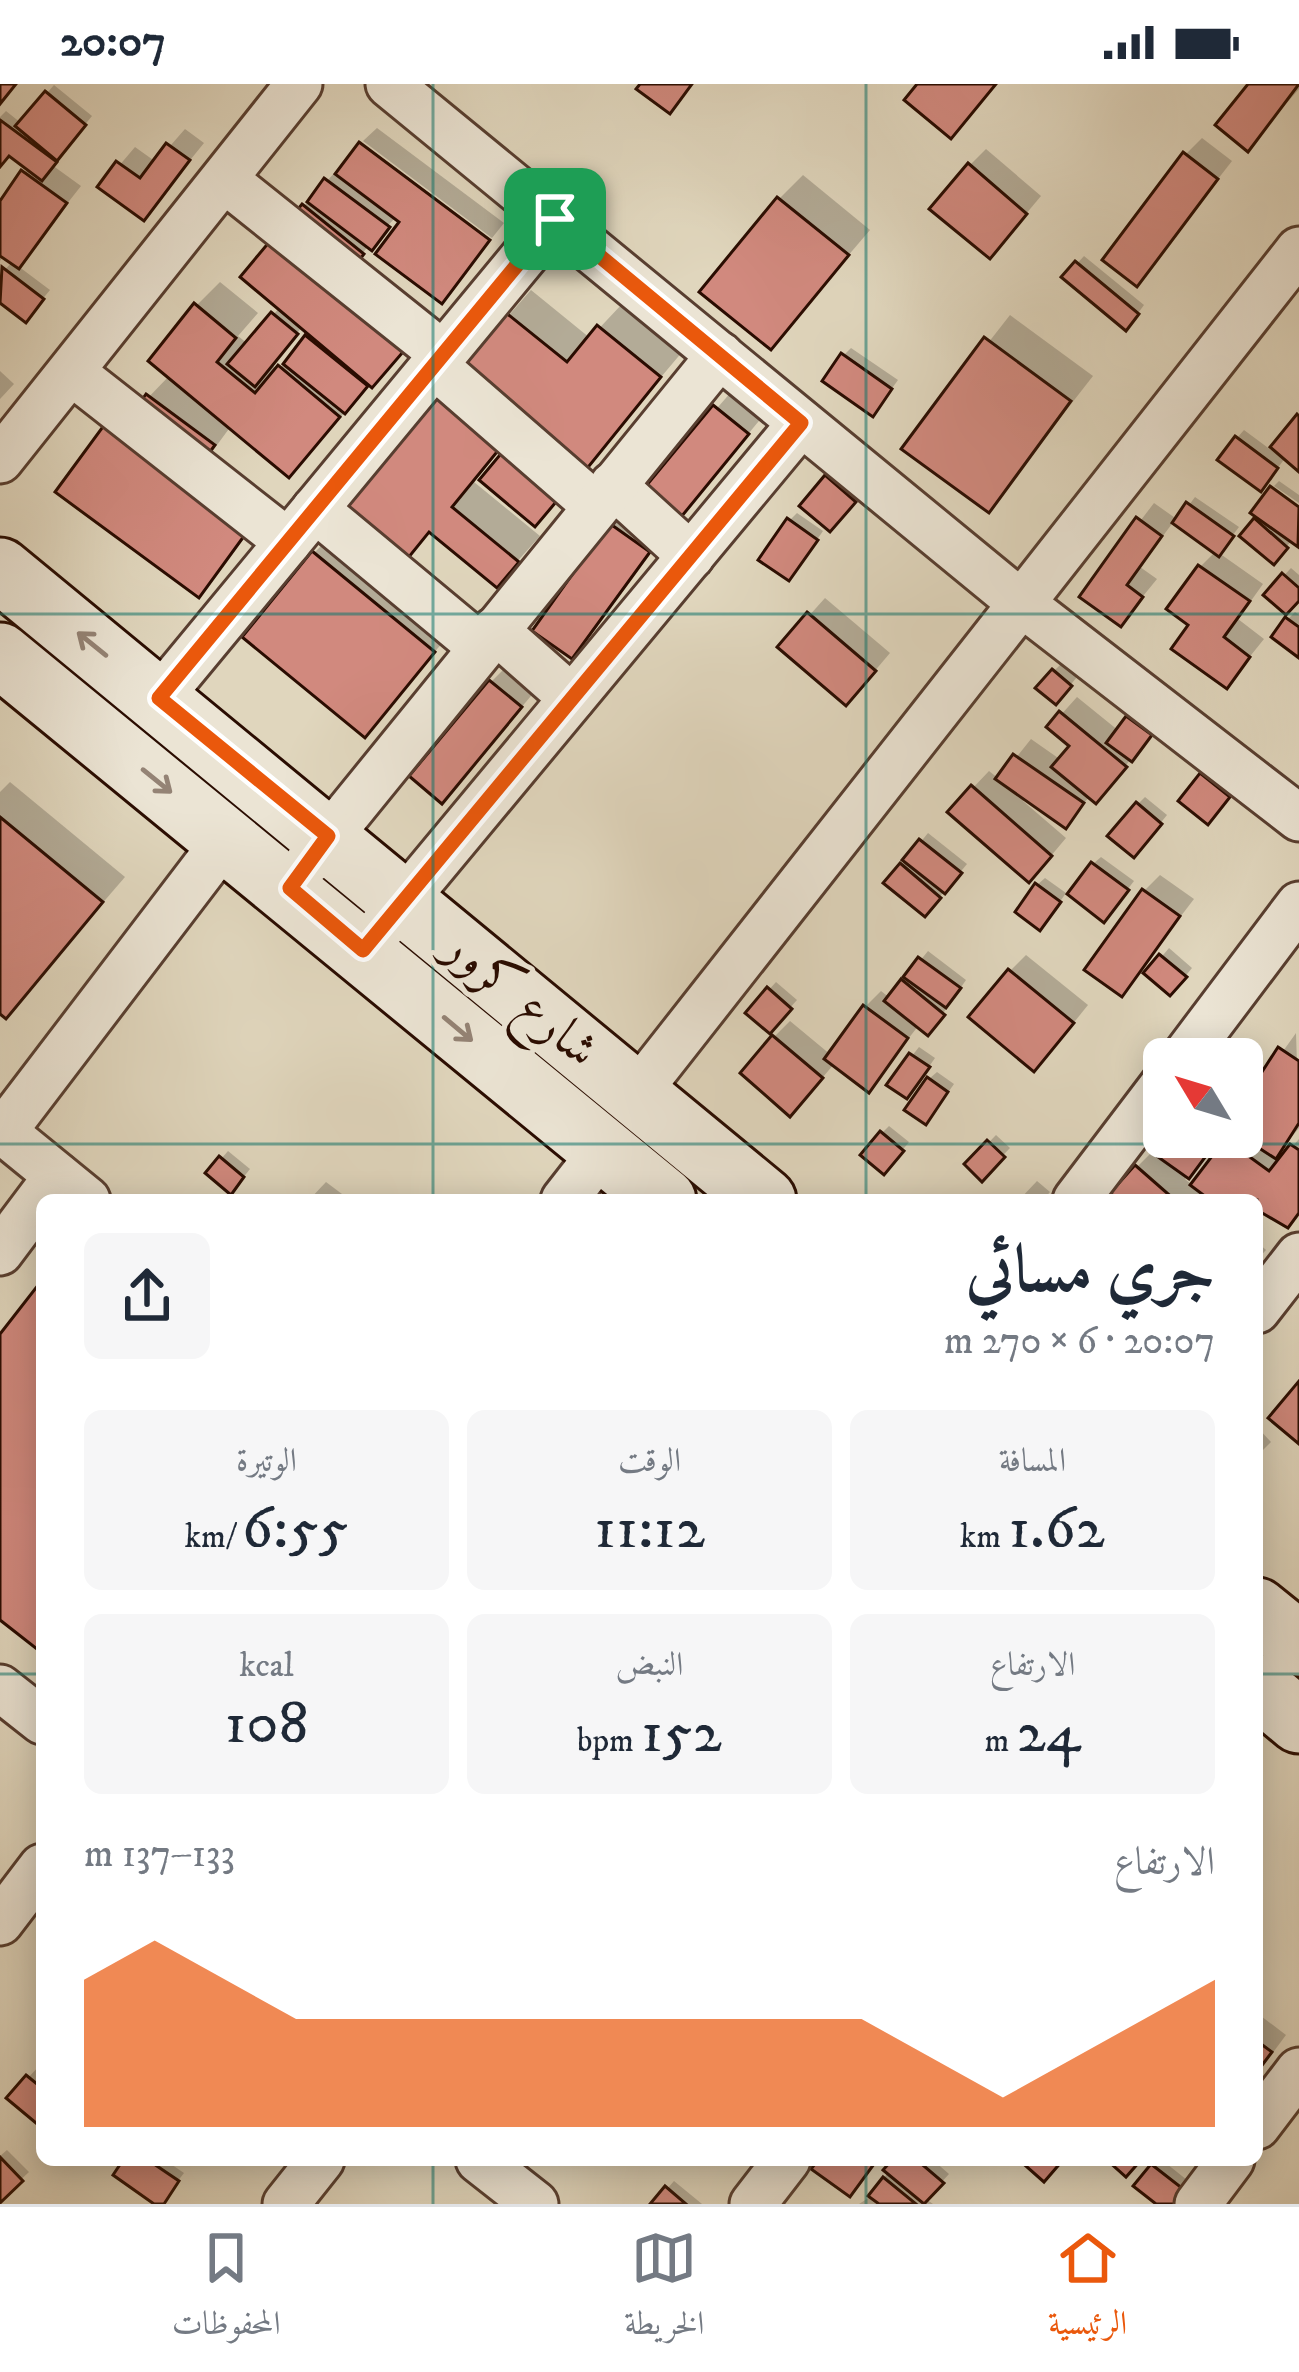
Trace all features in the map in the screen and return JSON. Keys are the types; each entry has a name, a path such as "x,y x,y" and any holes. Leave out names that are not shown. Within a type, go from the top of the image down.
{"main road":[{"name":"شارع كرور","path":"0,570 757,1194"},
{"name":"شارع كرور","path":"0,656 290,888 657,1194"},
{"path":"1263,1615 1299,1644"},
{"path":"1263,1691 1299,1721"}],"street":[{"path":"0,460 74,374 299,84"},
{"path":"389,84 1022,603 1299,818"},
{"path":"225,180 605,496 691,556"},
{"path":"159,698 555,219"},
{"path":"635,1095 1299,250"},
{"path":"290,888 719,355"},
{"path":"74,374 301,526 488,639 572,698"},
{"path":"363,950 801,423"},
{"path":"72,1188 2,1130 227,838"},
{"path":"1199,1038 1299,905"},
{"path":"1081,1194 1143,1112"},
{"path":"569,1194 602,1150"},
{"path":"0,1252 36,1220"},
{"path":"1263,1302 1299,1256"},
{"path":"0,1688 36,1716"},
{"path":"0,1922 36,1875"},
{"path":"1263,2118 1299,2072"},
{"path":"286,2204 316,2166"},
{"path":"487,2166 535,2204"},
{"path":"753,2204 783,2166"},
{"path":"1198,2204 1227,2166"}],"building":[{"path":"0,84 16,84 0,104"},
{"path":"640,84 692,84 670,114 636,89"},
{"path":"917,84 996,84 951,139 904,100"},
{"path":"1248,84 1299,84 1248,152 1215,125"},
{"path":"45,91 86,125 57,161 15,126"},
{"path":"0,120 57,162 42,181 9,156 0,167"},
{"path":"359,142 490,240 442,304 375,254 399,222 335,174"},
{"path":"166,143 190,160 144,221 97,187 116,161 140,178"},
{"path":"1183,152 1218,179 1137,287 1102,260"},
{"path":"968,163 1027,214 990,259 929,209"},
{"path":"21,170 67,203 19,269 0,256 0,201"},
{"path":"324,178 390,227 372,251 307,202"},
{"path":"777,197 849,255 771,350 699,292"},
{"path":"302,204 364,254 346,277 284,227"},
{"path":"270,241 403,352 372,388 240,277"},
{"path":"1075,261 1139,314 1126,331 1061,277"},
{"path":"2,267 44,299 26,323 0,303"},
{"path":"194,303 236,338 217,362 255,393 278,365 340,417 289,478 148,361"},
{"path":"271,312 298,334 255,387 227,364"},
{"path":"505,312 567,362 597,325 661,377 581,476 455,373"},
{"path":"305,335 368,386 345,414 283,364"},
{"path":"984,337 1071,401 989,513 901,449"},
{"path":"841,353 892,389 873,417 822,381"},
{"path":"435,392 501,447 452,507 519,562 497,588 429,532 400,568 335,515"},
{"path":"146,394 215,445 185,486 247,532 199,598 55,492 110,417 123,427"},
{"path":"713,405 749,434 677,522 641,492"},
{"path":"1299,416 1299,472 1270,447"},
{"path":"1235,436 1278,468 1261,492 1217,460"},
{"path":"504,450 561,496 535,527 479,480"},
{"path":"825,475 856,502 830,532 799,506"},
{"path":"1270,486 1299,507 1298,547 1250,513"},
{"path":"1186,502 1234,536 1219,557 1172,523"},
{"path":"1136,517 1162,536 1127,585 1143,597 1121,627 1079,597"},
{"path":"787,518 818,540 789,581 758,560"},
{"path":"1254,518 1288,548 1274,565 1239,536"},
{"path":"609,523 650,552 572,659 532,631"},
{"path":"312,551 435,652 365,738 242,637"},
{"path":"1198,565 1250,601 1224,637 1250,657 1227,689 1171,649 1188,625 1166,609"},
{"path":"1282,573 1299,588 1299,601 1286,615 1263,595"},
{"path":"807,612 876,671 846,706 777,647"},
{"path":"1285,617 1299,627 1299,658 1271,637"},
{"path":"1052,669 1072,686 1056,705 1035,688"},
{"path":"489,680 522,707 442,804 409,776"},
{"path":"1059,711 1127,767 1096,804 1051,767 1069,746 1046,727"},
{"path":"1126,716 1152,735 1132,762 1106,743"},
{"path":"1013,754 1084,803 1066,829 995,779"},
{"path":"1200,773 1230,797 1208,825 1178,801"},
{"path":"971,785 1052,856 1029,883 947,812"},
{"path":"1136,802 1162,824 1134,858 1107,836"},
{"path":"0,817 103,902 6,1019 0,1014"},
{"path":"919,839 962,873 945,894 902,860"},
{"path":"1091,862 1129,890 1104,923 1067,894"},
{"path":"900,863 941,898 925,917 883,883"},
{"path":"1035,883 1061,902 1040,931 1015,912"},
{"path":"1142,889 1180,916 1122,997 1084,970"},
{"path":"1159,954 1187,977 1170,996 1143,973"},
{"path":"918,957 961,988 946,1008 903,977"},
{"path":"1008,969 1074,1023 1034,1072 968,1017"},
{"path":"901,979 945,1015 928,1036 884,1001"},
{"path":"767,987 792,1009 770,1034 745,1013"},
{"path":"863,1005 908,1038 869,1093 824,1059"},
{"path":"772,1035 823,1078 790,1117 740,1073"},
{"path":"1278,1047 1299,1061 1299,1123 1276,1159 1263,1151 1263,1070"},
{"path":"909,1053 930,1067 907,1099 886,1085"},
{"path":"927,1077 948,1092 926,1125 904,1110"},
{"path":"880,1131 904,1151 884,1175 860,1155"},
{"path":"987,1140 1005,1157 982,1182 964,1164"},
{"path":"1290,1144 1299,1150 1299,1213 1288,1228 1263,1213 1263,1194 1202,1194 1190,1185 1211,1158 1251,1158 1269,1171"},
{"path":"219,1156 244,1177 230,1194 205,1173"},
{"path":"1159,1158 1204,1158 1189,1179"},
{"path":"1135,1165 1168,1194 1111,1194"},
{"path":"36,1288 36,1648 0,1620 0,1334"},
{"path":"1299,1381 1299,1444 1268,1418"},
{"path":"26,2075 36,2083 36,2123 6,2098"},
{"path":"0,2157 23,2181 0,2203"},
{"path":"119,2166 157,2166 179,2181 164,2204 154,2204 113,2175"},
{"path":"813,2166 873,2166 850,2197 811,2169"},
{"path":"887,2166 924,2166 944,2183 924,2204 883,2170"},
{"path":"1026,2166 1058,2166 1044,2182"},
{"path":"1114,2166 1136,2166 1126,2177"},
{"path":"1154,2166 1187,2192 1178,2204 1156,2204 1133,2186"},
{"path":"883,2177 916,2204 879,2204 868,2196"},
{"path":"665,2186 686,2204 650,2204"}],"route":[{"path":"555,219 801,423 363,950 290,888 328,836 159,698 555,219"}]}
